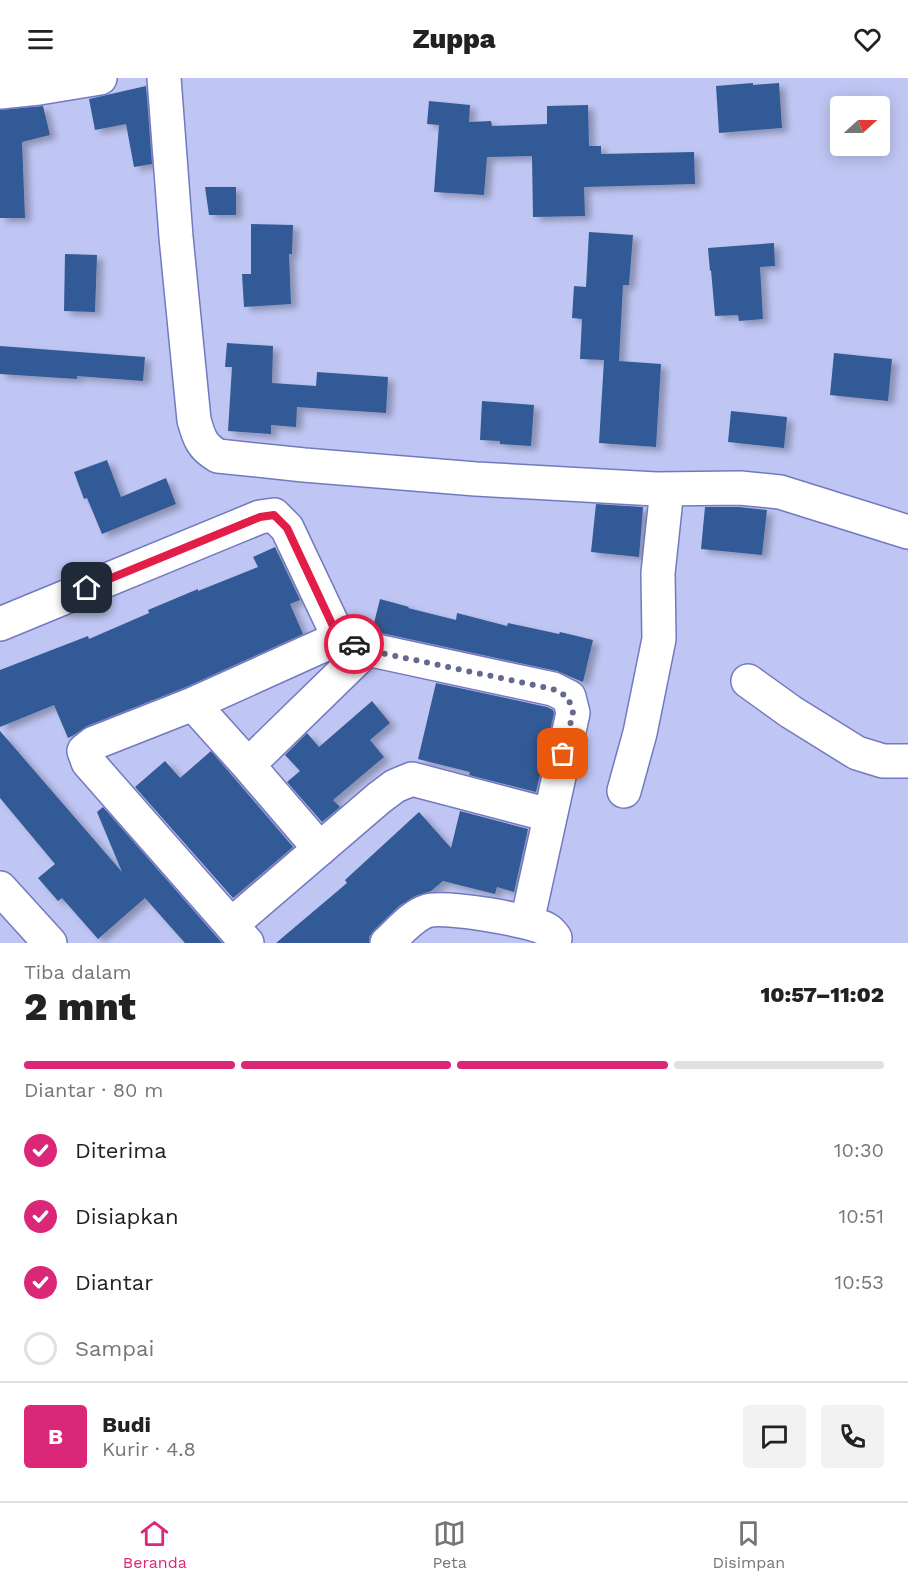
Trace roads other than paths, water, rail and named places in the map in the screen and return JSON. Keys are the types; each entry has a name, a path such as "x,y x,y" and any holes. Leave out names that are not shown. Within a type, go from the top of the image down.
{"street":[{"path":"0,92 100,78"},
{"path":"164,78 176,237 194,420 207,450 218,456 476,479 667,489 740,488 780,492 908,532"},
{"path":"624,791 640,733 659,639 658,573 667,489"},
{"path":"0,624 260,517 274,515 287,528 353,644"},
{"path":"248,765 353,644"},
{"path":"527,922 573,713 568,697 553,689 353,644 93,743 84,751 88,762 239,934 320,849 394,786 412,779 549,816"},
{"path":"748,681 791,712 857,753 883,761 908,761"},
{"path":"193,704 320,849"},
{"path":"0,888 50,943"},
{"path":"387,943 418,915 428,910 447,909 527,922 549,930 555,938 554,943"}]}
